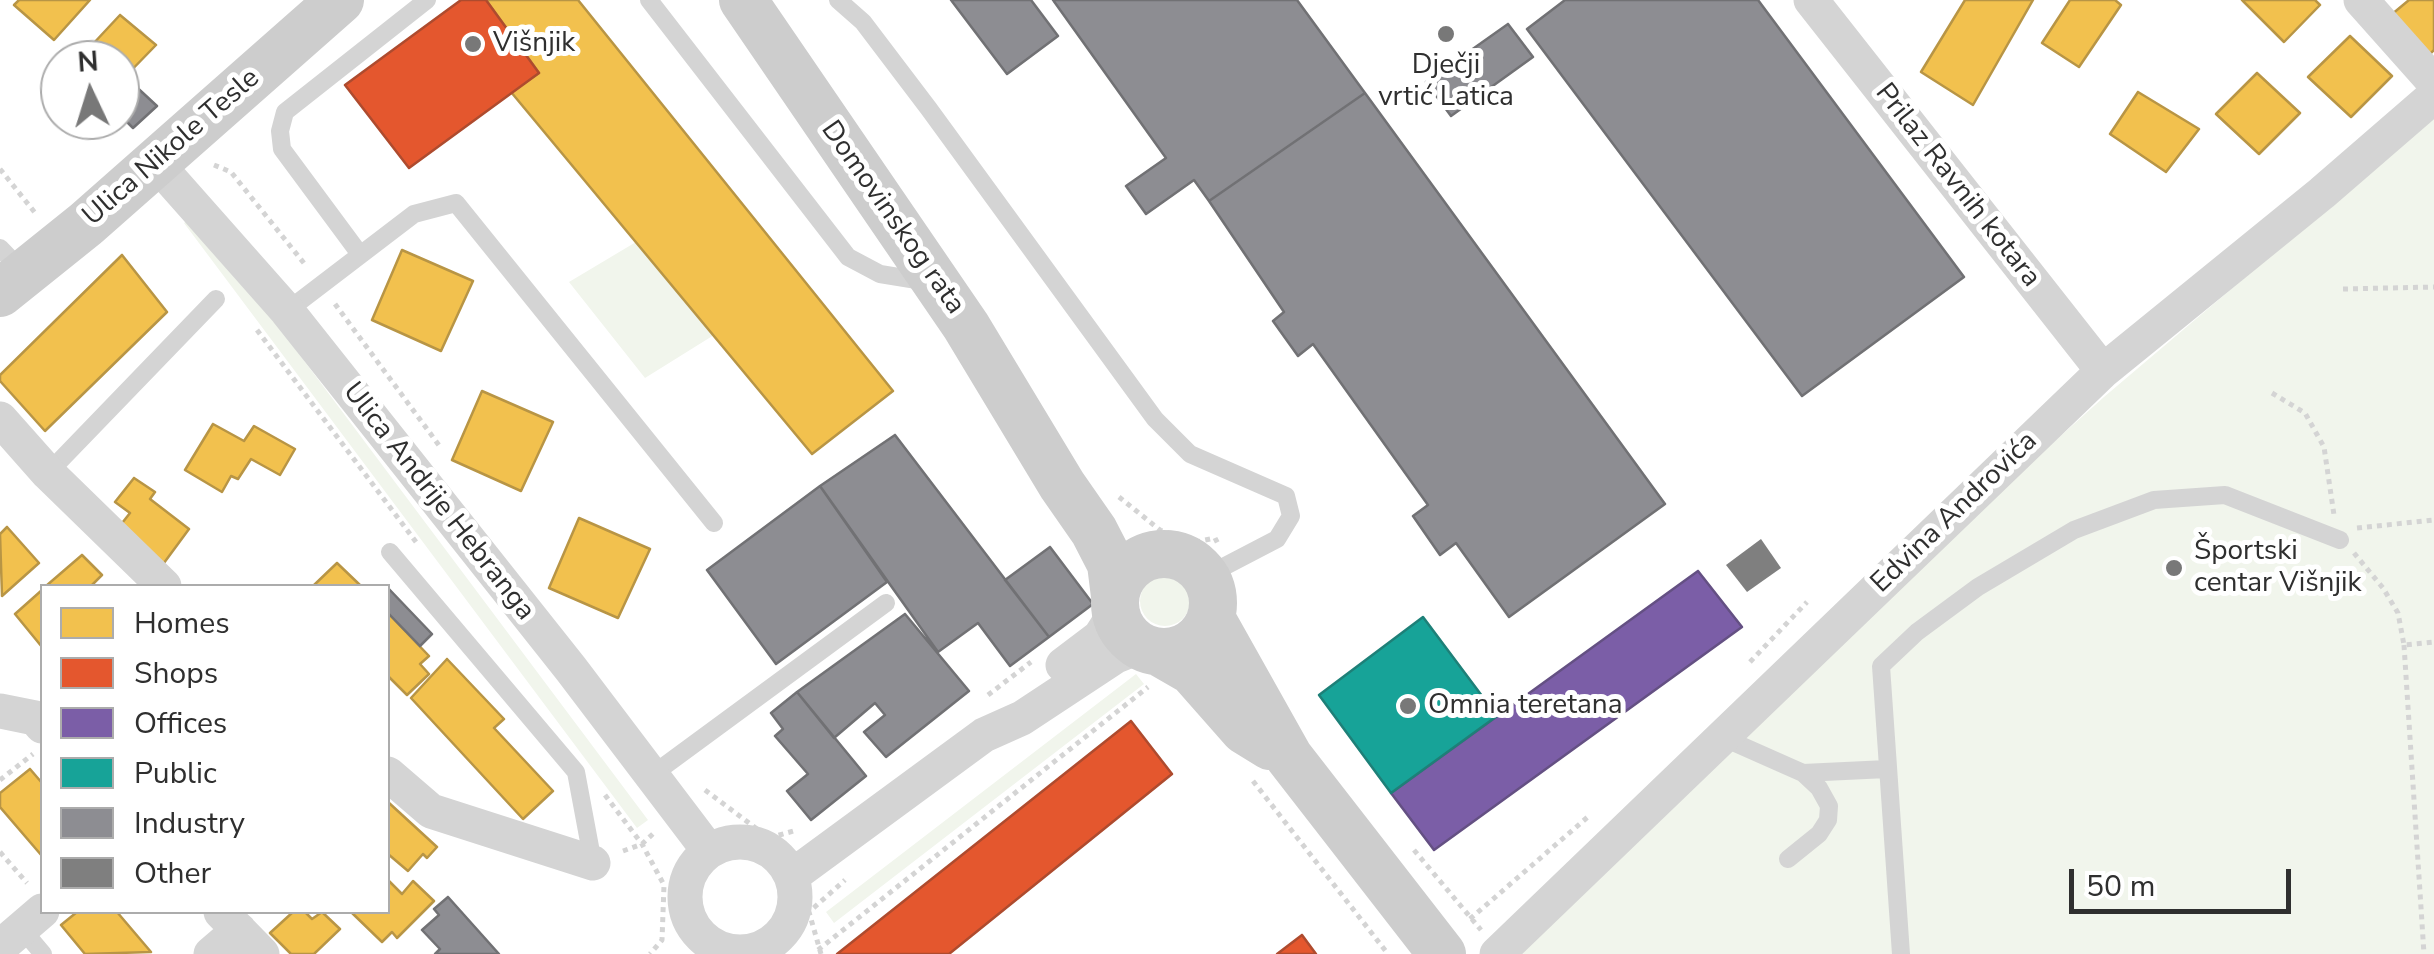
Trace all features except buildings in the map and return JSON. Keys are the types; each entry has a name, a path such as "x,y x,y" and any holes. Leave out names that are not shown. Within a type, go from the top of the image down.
{"main road":[{"name":"Ulica Nikole Tesle","path":"21,265 156,162 340,0"},
{"name":"Domovinskog rata","path":"744,0 966,326 1111,564 1137,638"},
{"name":"Domovinskog rata","path":"1035,440 1081,472 1142,544 1160,554"},
{"path":"1289,757 1244,730 1192,670 1137,638 1121,580 1130,567 1160,554 1186,558 1215,574 1289,757 1442,954"},
{"path":"1137,638 1187,647 1204,632 1215,574"}],"street":[{"name":"Prilaz Ravnih kotara","path":"1811,0 2102,371"},
{"path":"2361,0 2434,82"},
{"name":"Edvina Androvića","path":"1497,954 2102,371 2322,193 2434,96"},
{"name":"Ulica Andrije Hebranga","path":"156,162 287,311 710,851"},
{"path":"0,419 48,473 162,584"},
{"path":"792,876 984,735 1005,708 1100,637 1137,638"},
{"path":"0,711 35,718 40,724"},
{"path":"390,776 432,811 593,863"},
{"path":"740,841 772,851 792,876 803,949 734,952 695,946 684,893 696,862 710,851 740,841"},
{"path":"211,954 241,932"}],"lane":[{"path":"359,253 282,149 280,131 285,112 427,0"},
{"path":"649,0 848,256 880,274 934,282"},
{"path":"838,0 863,22 929,109 1155,419 1190,454 1286,496 1292,516 1276,539 1215,574"},
{"path":"287,311 414,214 456,203 714,524"},
{"path":"48,473 216,299"},
{"path":"1901,954 1881,666 1917,632 1978,587 2074,530 2154,500 2225,495 2338,535"},
{"path":"390,552 576,772 593,863"},
{"path":"652,775 886,603"},
{"path":"1724,738 1803,773 1830,806 1828,820 1819,834 1788,859"},
{"path":"1803,773 1886,769"}],"path":[{"path":"0,169 21,265"},
{"path":"2343,290 2434,287"},
{"path":"2272,393 2305,413 2324,447 2338,535 2398,612 2404,645 2424,954"},
{"path":"2338,535 2434,520"},
{"path":"1740,673 1808,602"},
{"path":"803,949 1137,638"},
{"path":"2404,645 2434,642"},
{"path":"984,698 1031,662"},
{"path":"0,780 40,748"},
{"path":"1242,769 1388,954"},
{"path":"699,786 769,838 802,828"},
{"path":"1408,844 1471,918 1600,807"},
{"path":"642,844 664,885 662,940 650,954"},
{"path":"0,852 28,926"},
{"path":"803,949 810,912 850,876"}],"shaded area":[{"name":"Športski centar Višnjik","path":"2434,117 2434,954 1497,954 1724,738 2104,397"},
{"path":"195,215 648,820 637,828 184,223"},
{"path":"636,242 714,335 645,378 569,282"},
{"path":"1155,577 1175,577 1189,591 1189,611 1175,625 1155,625 1141,611 1141,591"},
{"path":"1136,674 1144,684 834,923 826,912"}],"place":[{"name":"Dječji vrtić Latica","path":"1446,34"},
{"name":"Višnjik","path":"473,44"},
{"name":"Športski centar Višnjik","path":"2174,568"},
{"name":"Omnia teretana","path":"1408,706"}]}
